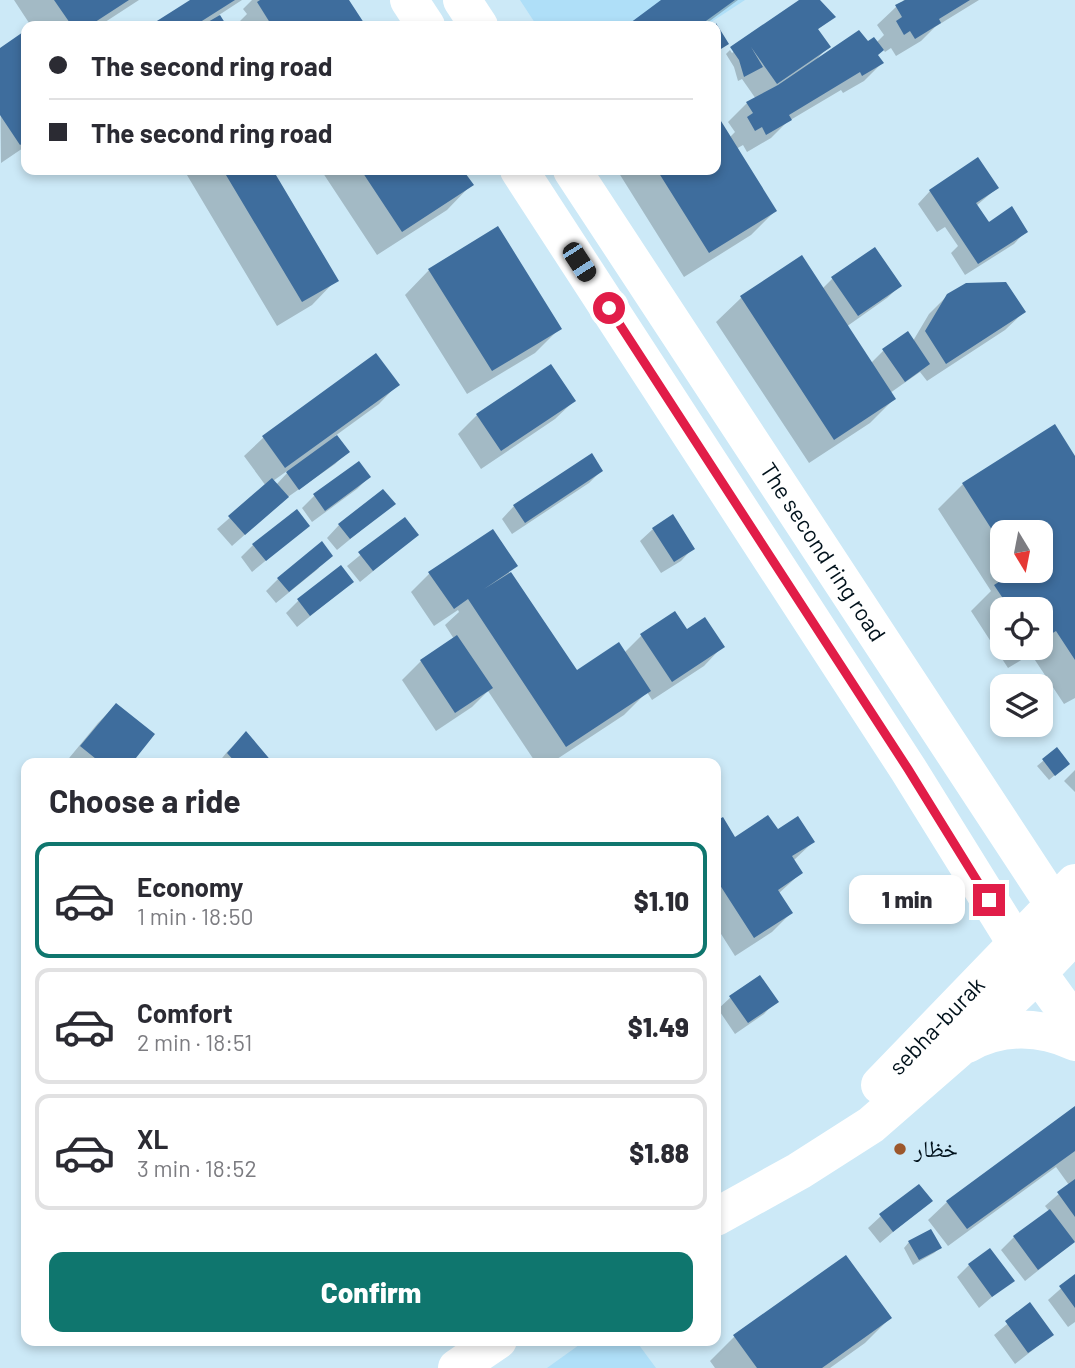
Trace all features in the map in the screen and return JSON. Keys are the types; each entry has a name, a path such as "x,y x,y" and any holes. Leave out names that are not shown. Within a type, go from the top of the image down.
{"main road":[{"path":"409,0 423,21"},
{"path":"462,0 476,21"},
{"name":"The second ring road","path":"522,175 908,769 1027,958 1075,1024"},
{"name":"The second ring road","path":"575,175 1071,919"},
{"name":"sebha-burak","path":"800,1171 853,1110 1071,919"},
{"name":"sebha-burak","path":"721,1214 800,1171 871,1125 956,1051 1027,958"},
{"path":"956,1051 996,1032 1019,1029 1041,1030 1075,1042"},
{"path":"457,1368 489,1346"}],"shaded area":[{"path":"520,0 745,0 713,21 534,21"},
{"path":"578,1346 640,1346 656,1368 547,1368"}],"building":[{"path":"54,0 129,0 97,21 69,21"},
{"path":"190,0 235,0 202,21 157,21"},
{"path":"349,0 363,21 269,21 257,2"},
{"path":"661,0 735,0 706,21 633,21"},
{"path":"799,0 820,0 836,17 818,29 831,47 777,84 751,47 763,67 744,77 739,60 730,47"},
{"path":"905,0 970,0 939,19 941,23 915,39 910,31 904,35 896,21 902,17 895,5"},
{"path":"220,15 224,21 210,21"},
{"path":"859,30 868,41 874,37 884,50 878,55 884,63 862,76 860,72 789,115 792,120 766,135 762,127 755,131 747,117 753,113 746,102 778,85"},
{"path":"721,31 729,44 721,49"},
{"path":"21,33 20,145 0,115 0,48"},
{"path":"721,121 777,211 709,253 660,175 721,175"},
{"path":"978,157 999,188 976,203 989,222 1012,206 1028,232 978,264 929,190"},
{"path":"226,175 276,175 339,281 302,302"},
{"path":"364,175 467,175 474,185 402,232"},
{"path":"498,226 562,329 492,371 428,269"},
{"path":"875,247 902,286 858,316 831,277"},
{"path":"802,255 896,399 834,440 740,296"},
{"path":"1006,282 1026,312 946,364 925,331 947,294 966,283"},
{"path":"908,331 930,364 905,382 882,349"},
{"path":"376,353 400,385 285,468 262,436"},
{"path":"551,364 576,401 501,451 476,414"},
{"path":"1055,424 1075,456 1075,660 1056,631 1053,633 1053,597 1002,597 994,585 1054,583 1054,520 990,520 990,527 962,483"},
{"path":"337,435 350,452 299,490 286,472"},
{"path":"592,453 603,471 525,523 513,505"},
{"path":"359,461 371,477 325,511 313,494"},
{"path":"272,478 289,497 245,535 228,516"},
{"path":"383,489 396,504 350,539 338,524"},
{"path":"297,509 310,526 266,561 252,544"},
{"path":"673,514 695,549 674,562 652,528"},
{"path":"405,517 419,535 373,571 358,552"},
{"path":"493,529 518,566 484,589 511,572 577,670 619,642 651,691 566,747 468,599 454,609 428,572"},
{"path":"322,541 333,556 289,592 277,578"},
{"path":"341,565 354,582 310,616 297,599"},
{"path":"675,611 687,629 705,617 725,647 672,682 640,634"},
{"path":"457,635 493,688 455,713 420,660"},
{"path":"116,703 155,734 136,758 95,758 80,746"},
{"path":"246,731 269,758 232,758 227,753"},
{"path":"1057,747 1070,764 1055,776 1042,759"},
{"path":"768,815 778,829 798,816 815,842 792,856 803,873 778,890 793,913 754,938 721,887 721,818 723,817 735,837"},
{"path":"760,975 779,1002 748,1023 729,996"},
{"path":"1075,1106 1075,1151 967,1229 946,1201"},
{"path":"1075,1179 1075,1217 1057,1192"},
{"path":"919,1184 933,1201 893,1232 879,1214"},
{"path":"1050,1209 1075,1242 1038,1270 1013,1236"},
{"path":"931,1229 942,1248 919,1260 908,1241"},
{"path":"990,1248 1015,1281 992,1297 968,1264"},
{"path":"846,1255 892,1318 822,1368 757,1368 733,1335"},
{"path":"1075,1274 1075,1308 1059,1286"},
{"path":"1030,1302 1054,1335 1028,1353 1005,1321"}],"place":[{"name":"خظار","path":"900,1149"}],"route":[{"path":"609,308 908,769 989,900"}]}
